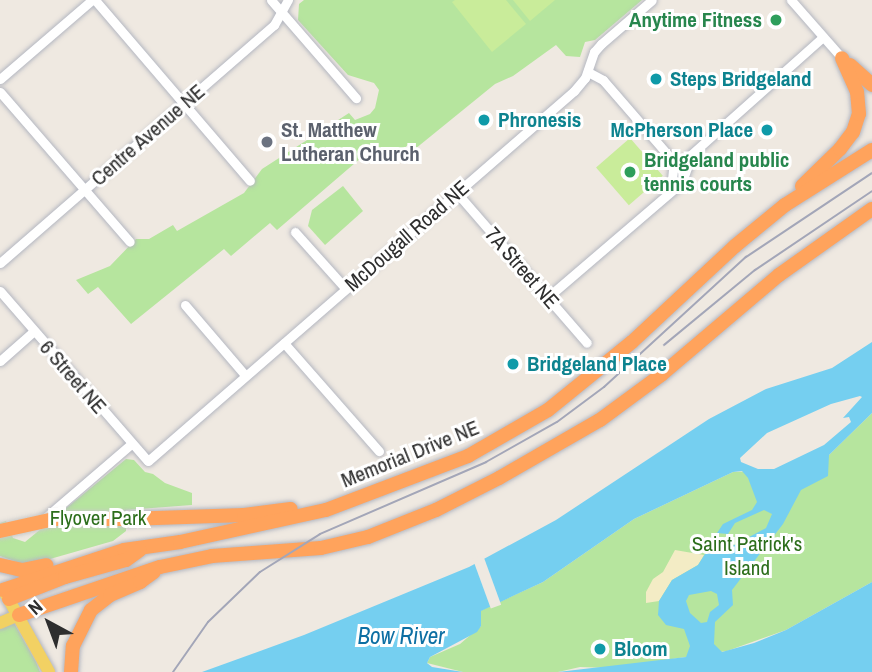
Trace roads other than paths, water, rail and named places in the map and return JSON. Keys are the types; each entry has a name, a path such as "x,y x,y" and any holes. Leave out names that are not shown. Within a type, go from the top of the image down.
{"highway":[{"path":"842,58 872,85"},
{"path":"785,205 853,132 859,114 859,100 842,58"},
{"name":"Memorial Drive NE","path":"2,594 79,562 307,515 368,496 468,456 548,410 632,342 735,246 785,205 872,150"},
{"path":"19,615 160,567 212,555 321,548 368,537 436,510 499,478 600,420 661,374 779,275 872,209"},
{"path":"0,531 54,519 127,519 277,512 368,496"},
{"path":"2,594 126,560 144,547"},
{"path":"0,565 22,570 59,562 79,562"},
{"path":"71,672 73,646 90,610 110,595 140,582 160,567"}],"main road":[{"path":"2,594 19,615 50,672"},
{"path":"0,623 19,615"}],"street":[{"path":"0,79 93,0 250,181"},
{"path":"271,0 356,99"},
{"name":"Centre Avenue NE","path":"0,263 274,25 288,0"},
{"name":"McDougall Road NE","path":"148,461 574,91 588,72 594,52 652,0"},
{"path":"791,0 842,58"},
{"path":"674,162 686,159 823,37"},
{"path":"588,72 603,80 674,162 671,189"},
{"path":"0,92 130,242"},
{"path":"548,297 682,182 688,165 686,159"},
{"name":"7A Street NE","path":"457,193 587,343"},
{"path":"295,232 346,289"},
{"name":"6 Street NE","path":"0,291 148,461"},
{"path":"185,305 245,375"},
{"path":"0,361 34,331"},
{"path":"284,343 379,451"},
{"path":"23,531 36,526 131,444"}],"water":[{"name":"Bow River","path":"872,342 872,413 829,455 828,476 801,490 783,524 732,590 733,605 715,622 714,644 722,652 754,643 786,630 872,582 872,672 558,672 686,657 690,646 684,629 666,625 658,615 659,601 672,580 698,565 705,554 719,547 727,549 766,528 772,514 764,510 735,523 728,534 717,533 723,524 752,510 757,502 748,478 742,471 733,472 634,519 543,582 481,611 481,626 477,632 430,657 427,663 432,667 463,672 202,672 304,635 469,567 556,520 709,419 766,389 832,368","holes":["862,397 843,418 849,417 851,422 824,445 774,469 758,469 741,462 740,458 767,433 831,404","711,591 717,594 719,605 710,612 707,622 701,623 690,613 686,601 689,595"]}],"tram line":[{"path":"173,672 208,622 260,572 320,534 486,462 557,422 604,387 746,257 872,173"},
{"path":"664,345 755,270 872,191"}],"place":[{"name":"Anytime Fitness","path":"776,20"},
{"name":"Steps Bridgeland","path":"656,79"},
{"name":"Phronesis","path":"484,120"},
{"name":"McPherson Place","path":"767,130"},
{"name":"St. Matthew Lutheran Church","path":"267,142"},
{"name":"Bridgeland public tennis courts","path":"630,172"},
{"name":"Bridgeland Place","path":"513,364"},
{"name":"Bloom","path":"600,649"}],"park label":[{"name":"Flyover Park","path":"98,518"},
{"name":"Saint Patrick's Island","path":"747,556"}]}
